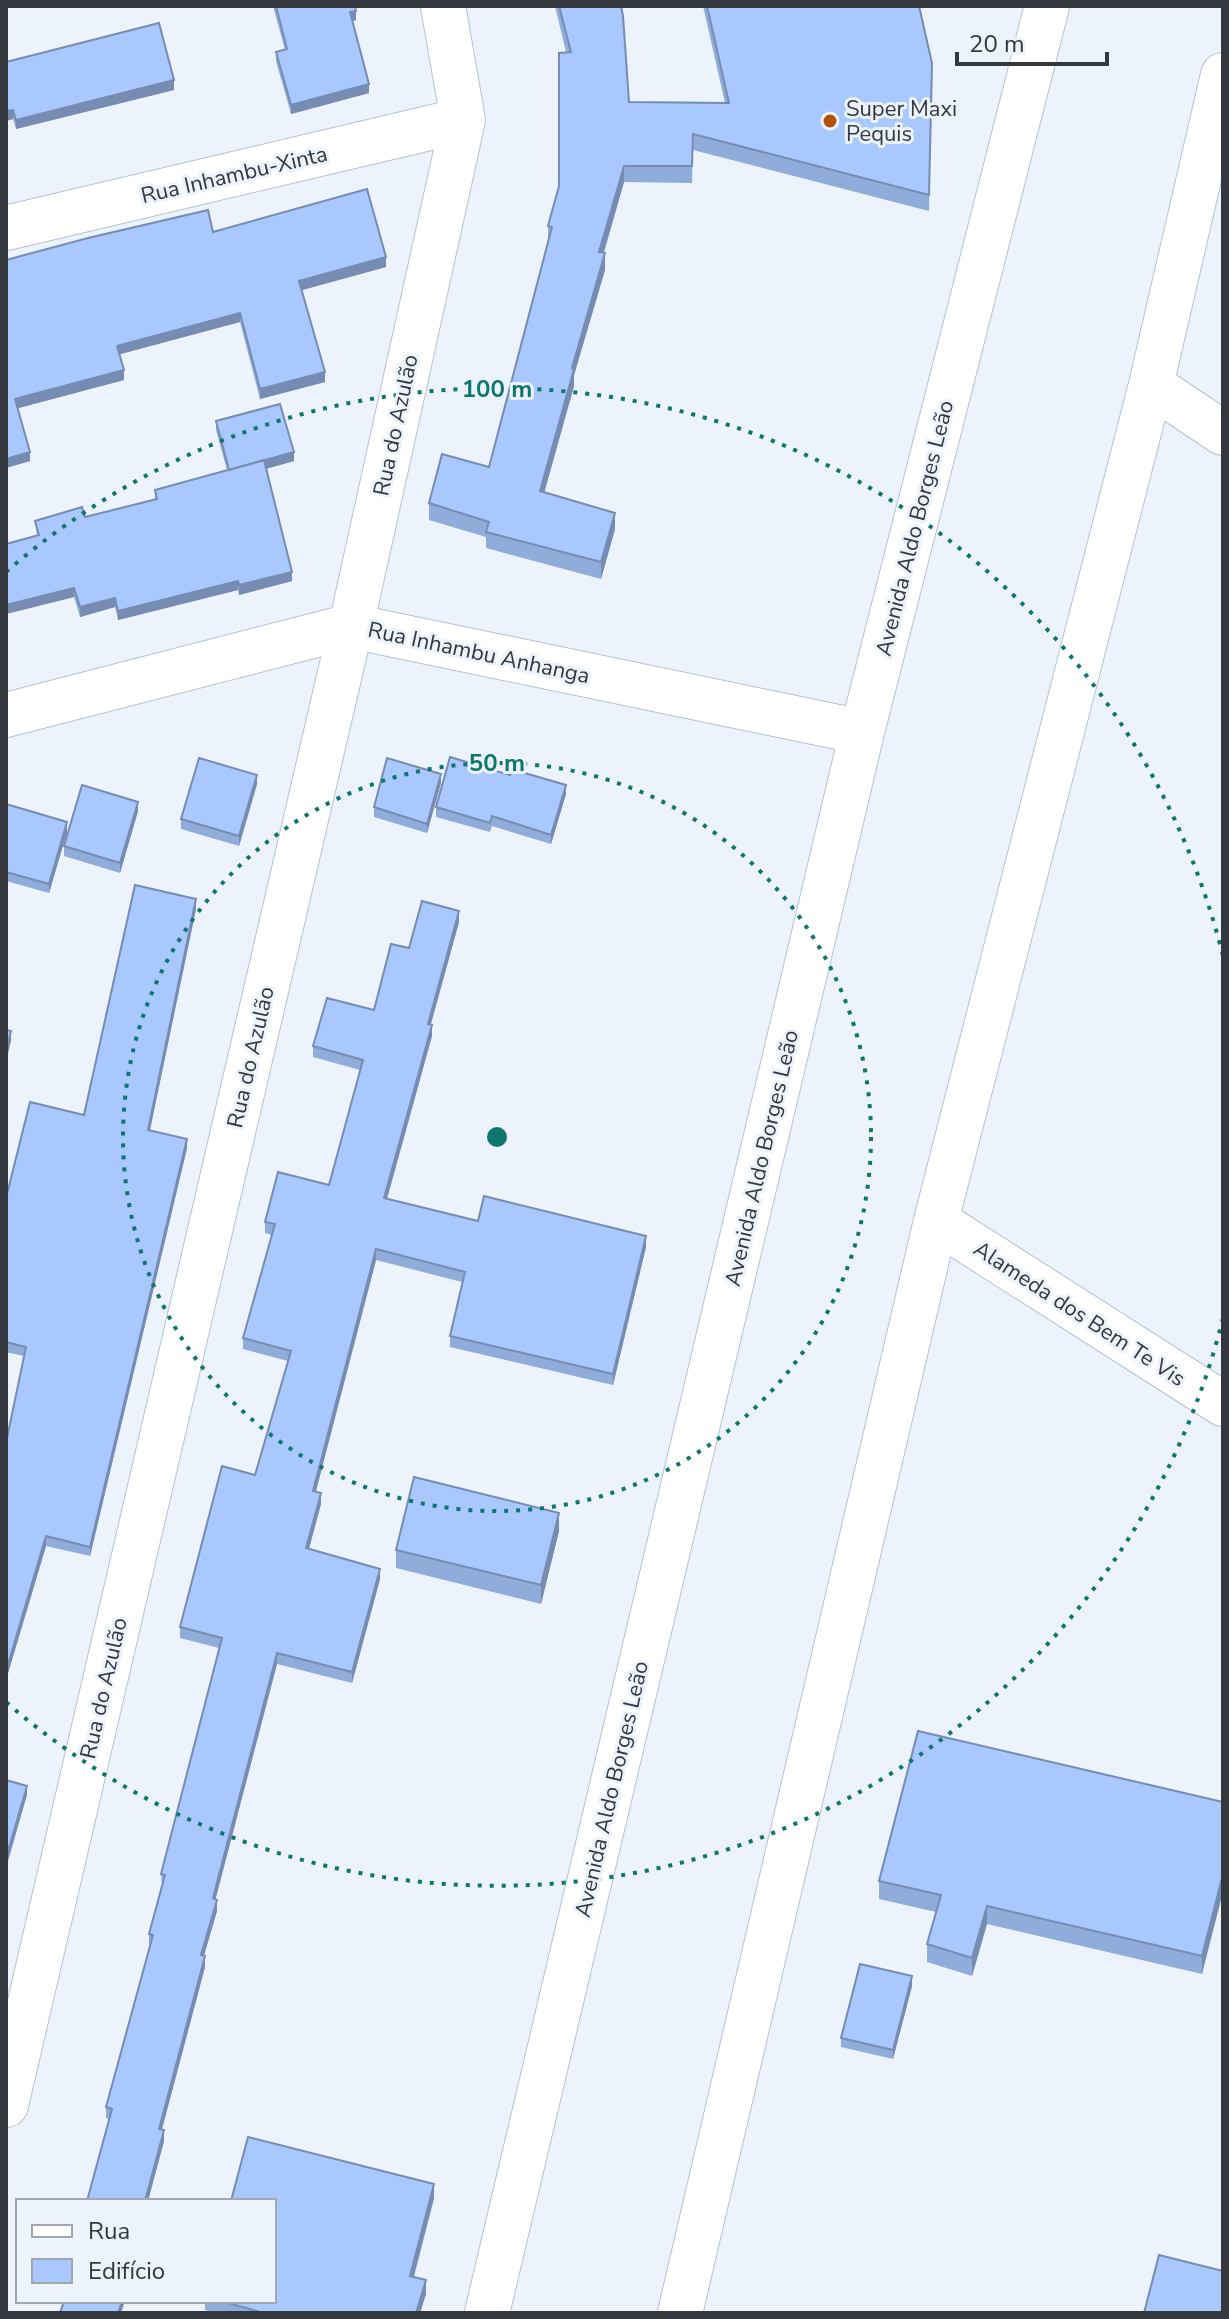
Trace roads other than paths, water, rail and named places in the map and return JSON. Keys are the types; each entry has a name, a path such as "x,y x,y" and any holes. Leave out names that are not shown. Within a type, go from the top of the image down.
{"street":[{"name":"Rua do Azulão","path":"6,2105 351,626 463,120 443,6"},
{"name":"Avenida Aldo Borges Leão","path":"487,2313 862,732 1047,6"},
{"path":"680,2313 936,1221 1151,385 1223,75"},
{"name":"Rua Inhambu-Xinta","path":"6,228 463,120"},
{"path":"1151,385 1223,433"},
{"name":"Rua Inhambu Anhanga","path":"6,715 351,626 862,732"},
{"name":"Alameda dos Bem Te Vis","path":"936,1221 1223,1404"}],"place":[{"name":"Super Maxi Pequis","path":"830,121"}]}
